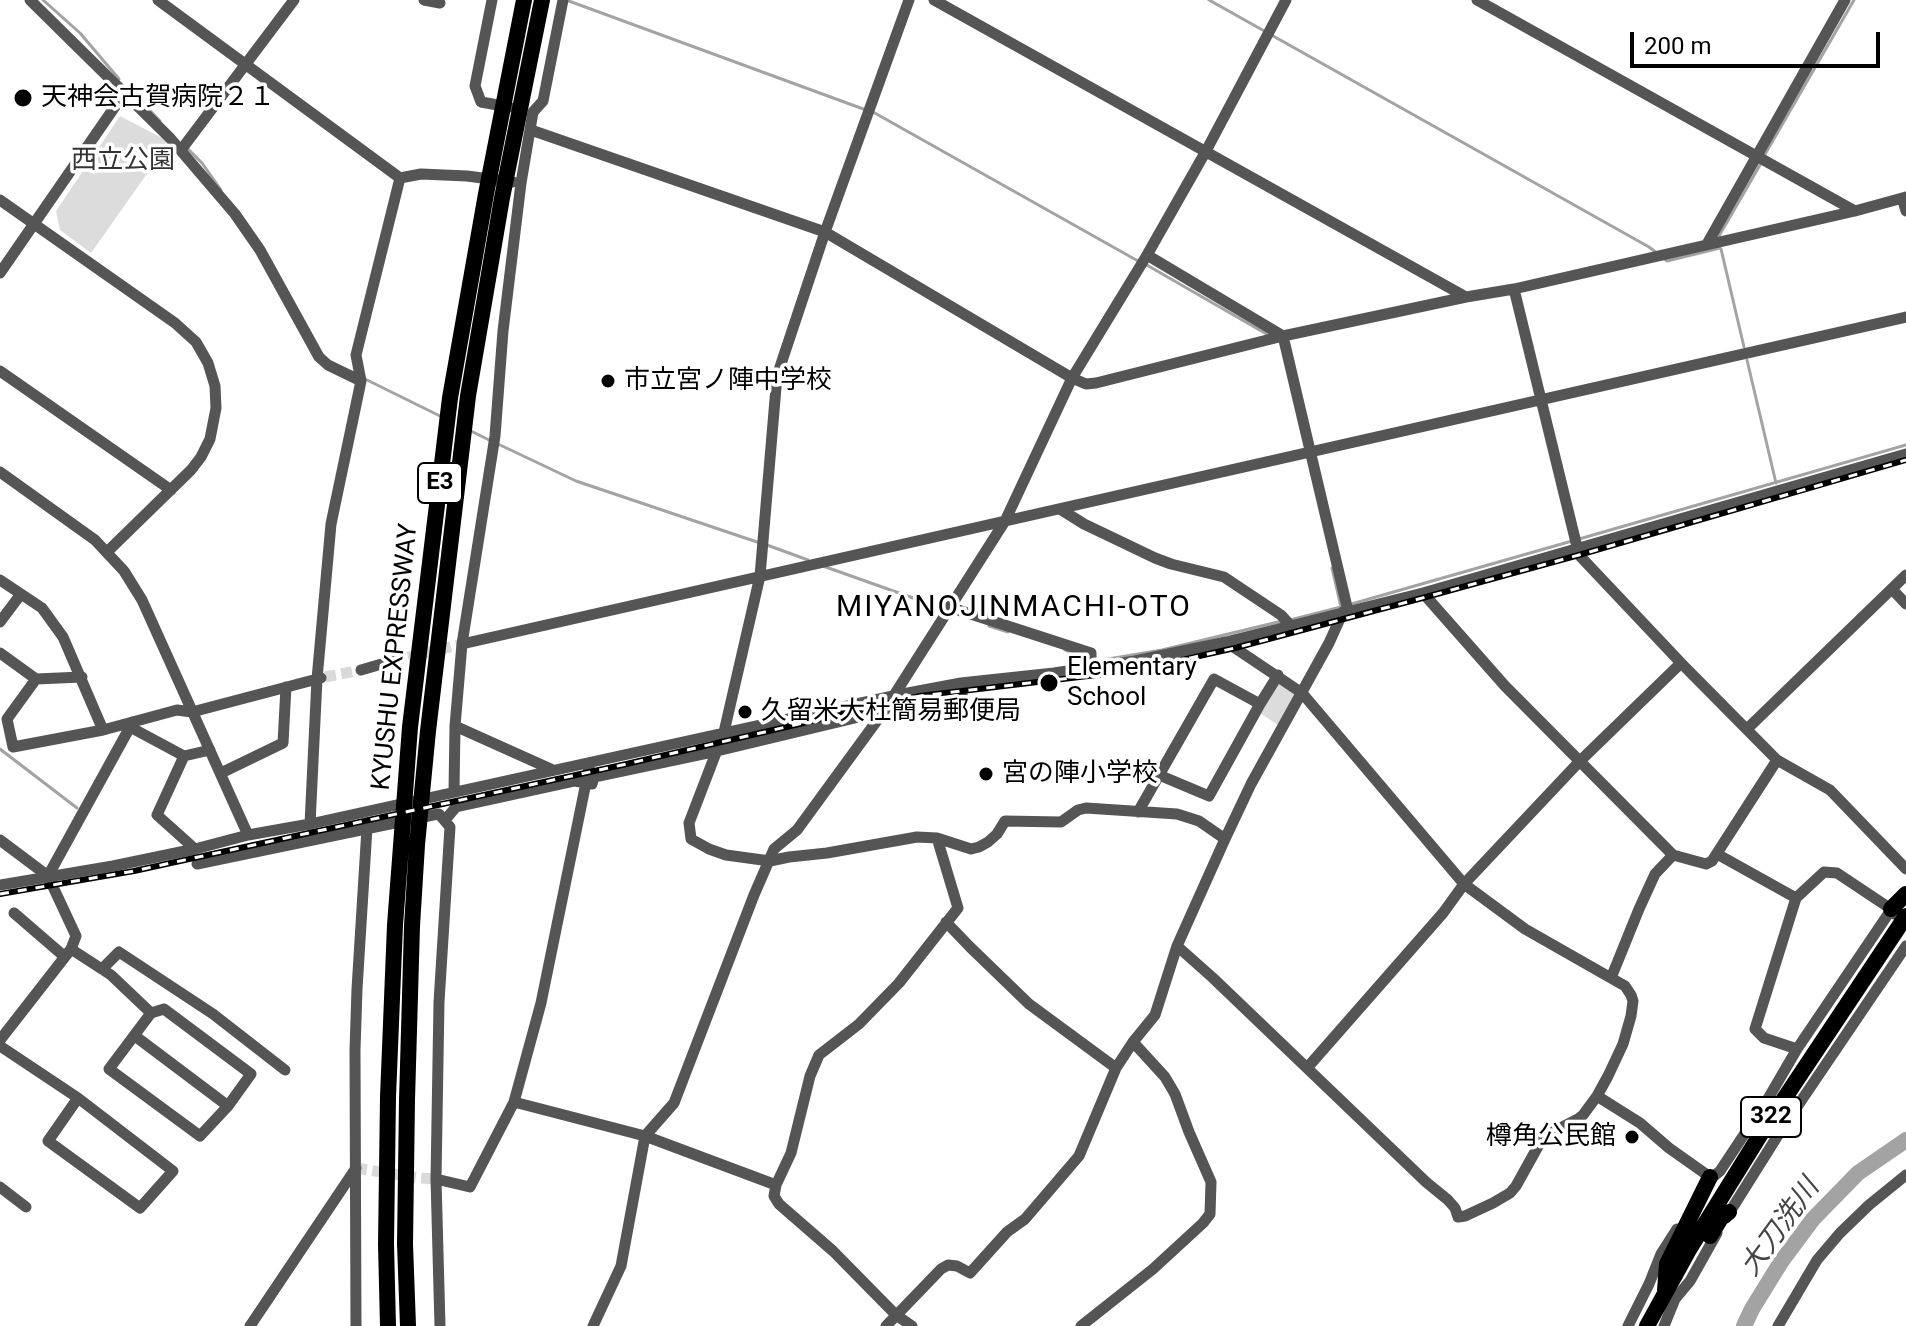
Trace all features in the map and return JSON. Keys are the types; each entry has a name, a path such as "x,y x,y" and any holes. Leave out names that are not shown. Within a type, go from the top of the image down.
{"highway":[{"name":"KYUSHU EXPRESSWAY","path":"408,1326 405,1244 412,926 406,774 410,727 450,398 514,94 524,0"},
{"name":"KYUSHU EXPRESSWAY","path":"514,94 542,0"},
{"name":"KYUSHU EXPRESSWAY","path":"388,1326 388,1097 395,925 424,775 494,196"},
{"path":"1897,913 1906,894"},
{"name":"322","path":"1647,1326 1717,1203 1897,913"},
{"path":"1664,1294 1667,1264 1710,1177"},
{"path":"1664,1294 1683,1279 1721,1218 1729,1212"}],"street":[{"path":"30,0 181,150 235,214 260,250 319,357 328,365 361,381"},
{"path":"158,0 400,178 421,174 455,175 521,183"},
{"path":"181,150 294,0"},
{"path":"424,0 440,3"},
{"path":"492,0 475,86 481,102 533,112"},
{"path":"454,791 455,726 462,644 495,436 503,331 521,183 533,112 543,101 563,0"},
{"path":"909,0 825,232 777,376 760,576 724,732 689,823 691,839 726,855 770,861 908,838 937,838 971,849 988,842 1005,821 1061,822 1086,808 1177,814 1199,821 1225,839"},
{"path":"934,0 1466,297"},
{"path":"593,1326 621,1266 645,1136 674,1103 774,849 797,830 884,711 1005,521 1072,378 1206,151 1286,0"},
{"path":"1477,0 1855,211"},
{"path":"1707,244 1845,0"},
{"path":"0,273 125,92"},
{"path":"531,130 825,232 1086,384 1283,336 1514,289 1904,198 1906,211"},
{"path":"310,824 331,524 361,381 356,355 400,178"},
{"path":"0,200 175,323 196,342 208,363 215,386 214,426 201,457 107,552"},
{"path":"886,1326 941,1269 948,1265 957,1266 970,1273 1007,1232 1025,1219 1083,1150 1116,1068 1155,1015 1177,946 1251,784 1345,611 1283,336 1147,255"},
{"path":"1514,289 1579,555 1777,760 1830,790 1906,869"},
{"path":"462,644 1906,317"},
{"path":"0,371 171,490"},
{"path":"0,885 195,849 892,696 961,683 1148,659 1226,642 1423,593 1906,454"},
{"path":"0,472 79,527 124,571 142,600 248,835"},
{"path":"1060,509 1155,558 1224,577 1281,615 1290,625"},
{"path":"1747,729 1906,575"},
{"path":"0,580 42,608 63,637 82,677 100,730 120,744"},
{"path":"1892,589 1906,604"},
{"path":"1423,593 1505,686 1673,855 1706,864 1712,861 1777,760"},
{"path":"0,622 21,594"},
{"path":"949,607 1091,653 1091,667"},
{"path":"1177,946 1448,1200 1458,1217 1510,1193 1541,1141 1558,1128 1578,1119 1597,1096 1623,1044 1633,1001 1625,986 1525,929 1464,884 1302,693 1226,642"},
{"path":"0,653 36,679 82,677"},
{"path":"361,670 392,661"},
{"path":"1307,1068 1443,913 1464,884 1579,762 1681,663"},
{"path":"1159,775 1209,796 1278,675"},
{"path":"36,679 7,719 13,747 131,724 177,710 192,712 321,678"},
{"path":"1138,812 1214,679 1260,704"},
{"path":"961,683 963,705"},
{"path":"221,773 283,743 286,687"},
{"path":"445,820 456,807 575,781 592,784 594,777 884,711"},
{"path":"48,876 131,724"},
{"path":"131,724 184,756 210,750"},
{"path":"455,726 555,771"},
{"path":"184,756 157,815 195,849"},
{"path":"436,1179 470,1187 514,1102 541,1003 590,763"},
{"path":"197,864 439,814 450,827 439,1002 436,1179 440,1326"},
{"path":"356,1326 354,1123 357,989 367,828"},
{"path":"912,1326 896,1315 774,1196 791,1153 810,1076 819,1055 859,1024 899,983 958,908 937,838"},
{"path":"0,840 48,876 76,936 68,953 0,1043 78,1098 173,1171 140,1208 48,1141 78,1098"},
{"path":"1717,854 1796,898"},
{"path":"1611,978 1655,874 1673,855"},
{"path":"1797,1049 1764,1038 1755,1029 1796,898 1824,872 1837,873 1897,913"},
{"path":"1628,1326 1661,1254 1710,1177 1720,1171 1797,1049 1897,913 1906,887"},
{"path":"14,913 68,953 111,975 151,1013"},
{"path":"946,922 1029,1004 1116,1068"},
{"path":"1664,1326 1675,1299 1690,1281 1729,1212 1906,946"},
{"path":"102,969 119,952 213,1014 285,1070"},
{"path":"164,1009 251,1074 228,1106 200,1136 109,1069 135,1036 151,1013 164,1009"},
{"path":"135,1036 228,1106"},
{"path":"1081,1326 1153,1269 1210,1214 1211,1182 1175,1094 1165,1077 1133,1042"},
{"path":"1597,1096 1640,1123 1710,1177"},
{"path":"514,1102 645,1136 776,1185"},
{"path":"250,1326 356,1168"},
{"path":"1778,1326 1817,1260 1869,1205 1906,1175"},
{"path":"0,1187 26,1207"}],"green space":[{"name":"西立公園","path":"120,116 168,144 91,253 60,230 56,211"},
{"path":"1278,682 1296,695 1278,725 1260,713"}],"waterway":[{"path":"43,0 80,33 119,79"},
{"path":"1209,0 1657,253"},
{"path":"1764,156 1854,0"},
{"path":"569,1 866,110"},
{"path":"136,96 160,121"},
{"path":"873,112 1138,261"},
{"path":"188,149 221,190"},
{"path":"1719,236 1760,165"},
{"path":"1663,258 1667,261 1720,248"},
{"path":"1721,249 1744,347"},
{"path":"1145,264 1270,336"},
{"path":"1747,360 1776,483"},
{"path":"365,379 440,416"},
{"path":"469,430 491,441"},
{"path":"498,444 576,481 760,543"},
{"path":"1579,539 1906,445"},
{"path":"1348,605 1572,541"},
{"path":"767,545 808,560"},
{"path":"823,566 944,609"},
{"path":"1290,620 1341,607 1332,568"},
{"path":"1102,660 1162,650 1282,621"},
{"path":"989,626 1008,632"},
{"path":"1065,650 1087,660"},
{"path":"0,749 77,808"},
{"name":"大刀洗川","path":"1744,1326 1781,1262 1813,1219 1858,1173 1906,1140"}],"tunnel":[{"path":"392,661 462,644"},
{"path":"325,677 361,670"},
{"path":"356,1168 436,1179"}],"railway":[{"path":"1119,674 1235,648 1426,597 1906,460"},
{"path":"0,894 134,871 622,765 920,696 1130,671"}],"place":[{"name":"天神会古賀病院２１","path":"23,98"},
{"name":"市立宮ノ陣中学校","path":"608,381"},
{"name":"Elementary School","path":"1049,683"},
{"name":"久留米大杜簡易郵便局","path":"745,712"},
{"name":"宮の陣小学校","path":"986,774"},
{"name":"樽角公民館","path":"1632,1137"}],"district":[{"name":"MIYANOJINMACHI-OTO","path":"1014,608"}]}
